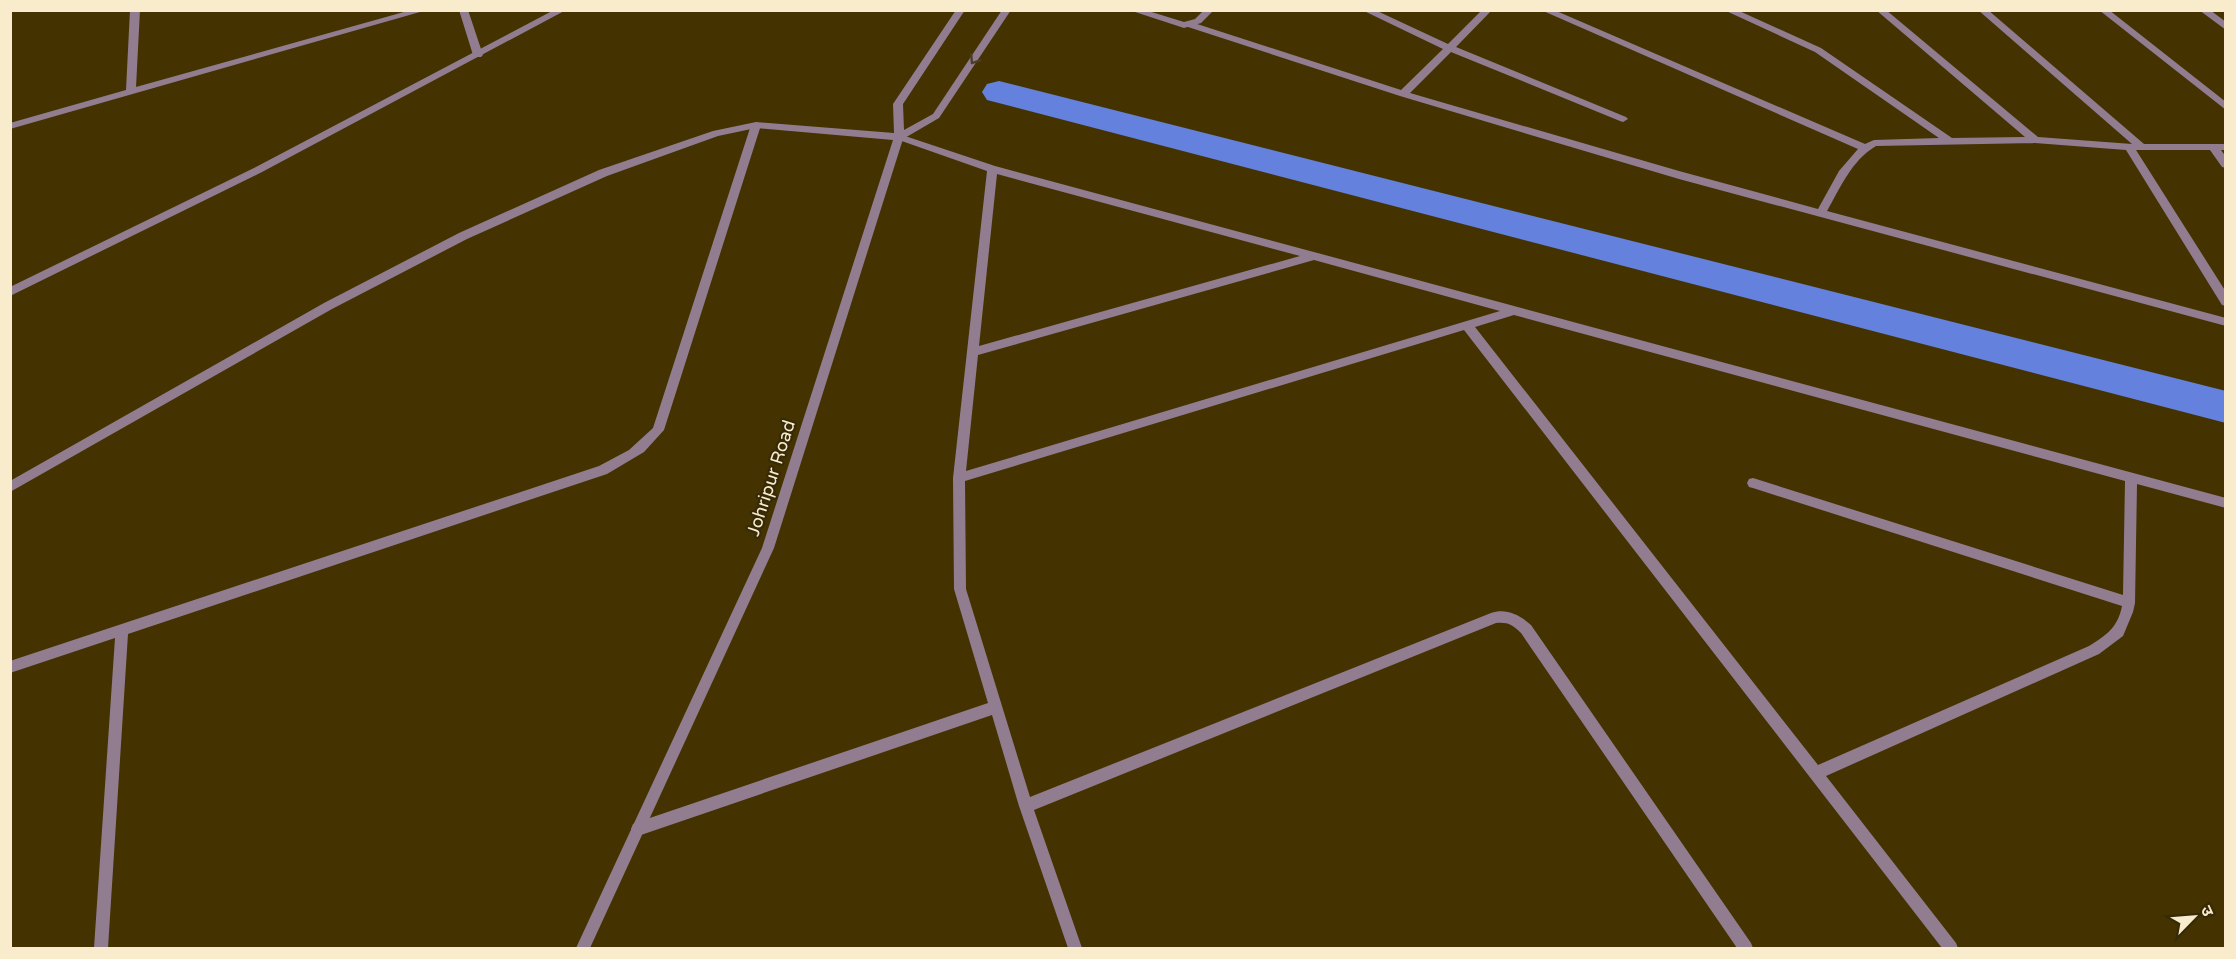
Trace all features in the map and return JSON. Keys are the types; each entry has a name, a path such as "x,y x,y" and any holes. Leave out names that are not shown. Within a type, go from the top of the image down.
{"street":[{"path":"131,92 135,10"},
{"path":"10,126 423,10"},
{"path":"463,10 478,55"},
{"path":"10,292 258,170 562,10"},
{"name":"Johripur Road","path":"583,948 768,549 899,137 898,104 961,10"},
{"path":"1133,10 1175,24 1191,25 1403,94 1679,176 2226,322"},
{"path":"1191,25 1210,10"},
{"path":"1366,10 1451,49 1623,119"},
{"path":"1403,94 1488,10"},
{"path":"1545,10 1863,147"},
{"path":"1728,10 1818,50 1948,140"},
{"path":"1880,10 2035,140"},
{"path":"1982,10 2142,147"},
{"path":"2103,10 2226,107"},
{"path":"2203,10 2226,27"},
{"path":"899,137 936,116 1007,11"},
{"path":"10,667 603,470 626,460 647,445 658,430 756,125"},
{"path":"10,487 328,306 463,236 603,173 716,133 756,125 899,137 992,169 1517,309 2226,503"},
{"path":"1821,213 1863,147 1886,141 2035,140 2129,147 2226,147"},
{"path":"2129,147 2226,302"},
{"path":"2213,147 2226,165"},
{"path":"992,169 959,478 960,589 1026,806 1076,948"},
{"path":"972,352 1316,256"},
{"path":"959,478 1517,309"},
{"path":"1467,325 1951,948"},
{"path":"1814,774 2094,650 2113,639 2125,624 2129,603 2131,477"},
{"path":"1753,483 2129,603"},
{"path":"1026,806 1487,621 1507,616 1516,619 1526,629 1746,948"},
{"path":"101,948 122,630"},
{"path":"638,829 996,707"}],"waterway":[{"path":"999,92 2226,407"}]}
